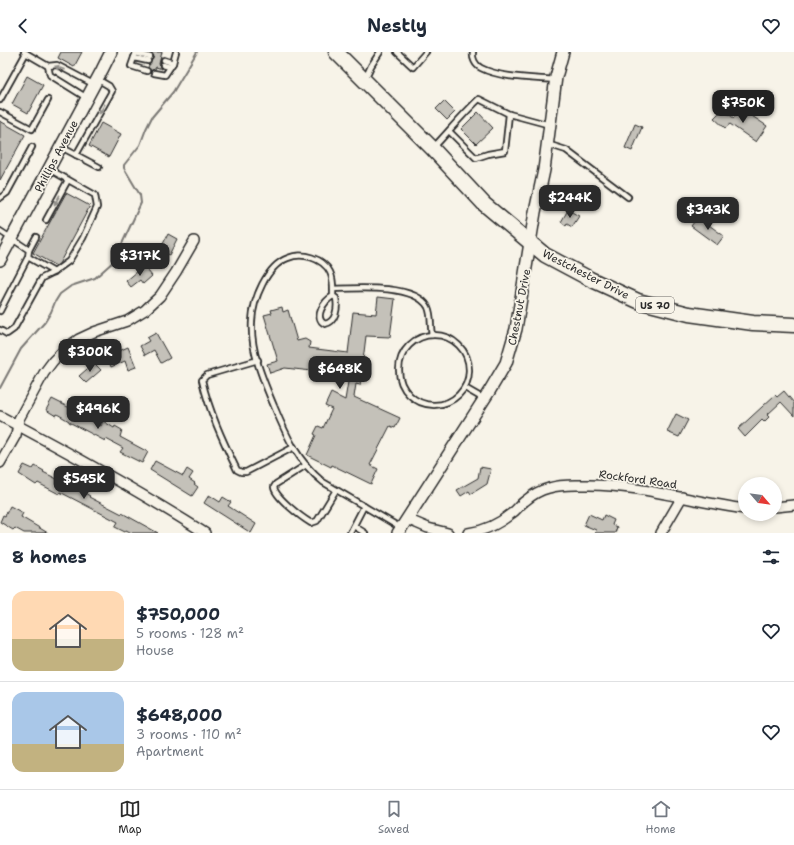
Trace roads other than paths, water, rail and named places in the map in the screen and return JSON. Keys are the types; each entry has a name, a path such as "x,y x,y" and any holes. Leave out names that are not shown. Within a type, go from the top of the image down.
{"main road":[{"name":"Westchester Drive","path":"336,52 432,148 484,204 545,255 590,279 638,301 689,314 753,323 794,325"}],"street":[{"name":"Phillips Avenue","path":"0,260 88,98 111,52"},
{"name":"Chestnut Drive","path":"402,527 506,363 512,346 544,170 556,80 563,52"},
{"path":"0,463 16,435 19,419 40,379 53,361 65,349 79,339 126,321 145,310 160,296 194,241"},
{"path":"0,416 92,466 172,512 205,533"},
{"name":"Rockford Road","path":"468,533 488,528 502,521 525,500 536,493 549,488 564,485 601,484 682,496 738,508"},
{"path":"661,533 682,496"},
{"path":"782,506 794,505"},
{"path":"402,527 428,528 448,533"}],"lane":[{"path":"154,73 165,75 176,52"},
{"path":"364,80 380,52"},
{"path":"397,52 413,66 426,52"},
{"path":"473,52 474,60 481,68 498,73 522,77 556,80"},
{"path":"0,100 25,53 32,54 48,66 50,75 88,98"},
{"path":"147,71 131,66 135,54 149,59"},
{"path":"163,63 171,65"},
{"path":"48,66 57,65 109,86 112,91 76,155"},
{"path":"432,148 450,131 457,120 479,98 508,114 550,125"},
{"path":"0,112 32,130 48,100"},
{"path":"450,131 476,158 505,151 508,114"},
{"path":"547,144 566,150 628,197"},
{"path":"0,198 7,193 32,147"},
{"path":"61,147 99,167"},
{"path":"0,330 7,334 14,329 42,278 54,272 69,261 83,238 97,207 95,195 49,170"},
{"path":"46,220 68,180"},
{"path":"0,231 29,250"},
{"path":"0,311 28,257 29,250 36,237"},
{"path":"333,296 328,299 320,313 319,318 325,324 334,320 337,301 333,296 333,282 330,272 322,262 310,257 296,255 287,258 278,264 269,274 260,289 254,304 252,334 258,360 268,391 299,458 314,474 336,490 402,527"},
{"path":"28,257 54,272"},
{"path":"333,289 374,288 414,295 428,307 431,317 432,335"},
{"path":"432,335 449,338 462,348 468,358 470,369 465,388 456,399 446,404 435,406 415,401 404,389 400,378 399,366 401,358 410,344 420,338 432,335"},
{"path":"258,360 207,375 202,380 223,439 237,470 241,472 246,472 294,447"},
{"path":"465,388 484,399"},
{"path":"306,465 276,484 274,487 274,490 301,517 311,523 317,522 336,490"},
{"path":"350,533 364,506"},
{"path":"354,526 365,533"}],"waterway":[{"path":"0,388 21,349 45,322 60,294 71,286 95,278 114,261 141,203 140,195 124,168 124,165 140,145 152,117 173,92 197,52"}]}
